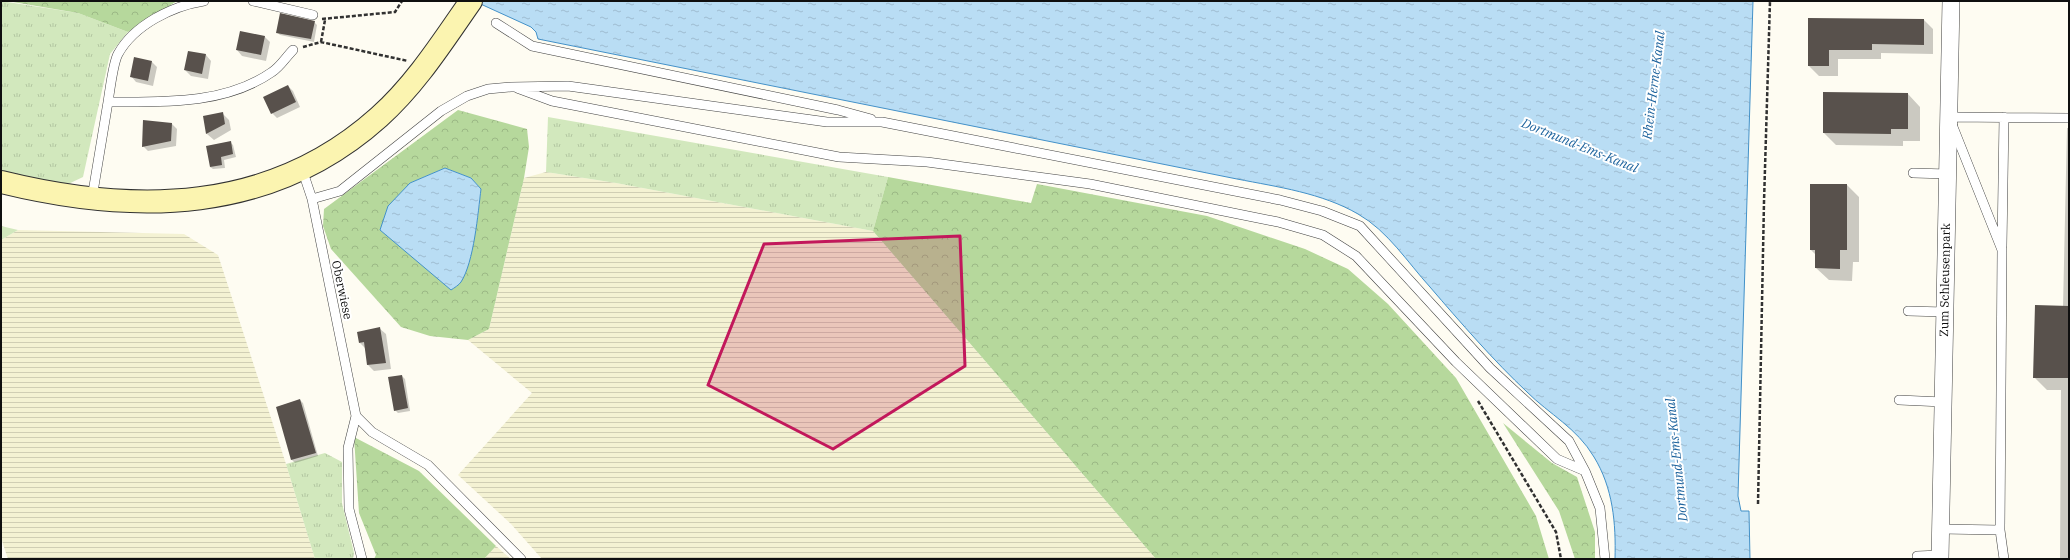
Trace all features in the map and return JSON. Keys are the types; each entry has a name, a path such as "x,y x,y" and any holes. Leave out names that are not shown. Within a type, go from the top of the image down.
{"main road":[{"path":"1,182 24,188 92,198 154,203 196,199 232,193 268,183 302,169 336,150 378,117 404,92 466,8"}],"street":[{"name":"Zum Schleusenpark","path":"1940,557 1951,1"}],"lane":[{"path":"92,198 108,102 118,55 136,31 168,12 204,1"},
{"path":"254,1 313,15"},
{"path":"496,23 532,46 838,110 882,122 1280,200 1322,211 1360,226 1490,368 1569,441 1585,471 1600,508 1606,559"},
{"path":"108,102 165,102 205,98 260,80 273,72 293,50"},
{"path":"312,199 340,191 441,111 467,96 488,89 512,86 568,86 827,122 882,122"},
{"path":"512,86 552,101 839,157 927,162 1090,184 1278,222 1316,233 1356,256 1456,362 1557,459 1585,471"},
{"path":"2002,250 1949,117 2069,118"},
{"path":"2004,117 2000,530 2004,559"},
{"name":"Oberwiese","path":"302,169 312,199 356,416 348,448 349,509 362,559"},
{"path":"1913,173 1948,174"},
{"path":"1908,311 1945,312"},
{"path":"1899,400 1943,402"},
{"path":"356,416 372,432 428,465 521,559"},
{"path":"1941,529 2000,530"},
{"path":"1918,556 1940,557"}],"path":[{"path":"313,15 325,20 395,12 402,1"},
{"path":"1758,504 1764,202 1770,1"},
{"path":"321,42 325,20"},
{"path":"293,50 321,42 412,62"},
{"path":"1476,396 1556,532 1561,559"}],"highlighted area":[{"path":"960,236 965,366 833,449 708,385 764,244"}],"shaded area":[{"path":"546,172 616,183 873,231 1156,559 542,559 511,524 458,475 532,393 468,340 489,329 524,178"},
{"path":"18,230 184,234 218,255 286,464 315,559 8,559 1,538 1,240"},
{"path":"496,546 511,559 484,559"}],"green space":[{"path":"1,1 78,13 128,32 110,54 83,177 64,186 1,170"},
{"path":"7,1 177,1 128,32 78,13"},
{"path":"458,110 527,129 529,147 524,178 489,329 468,340 430,336 401,327 331,249 323,226 324,209","holes":["445,168 471,178 481,189 478,217 468,261 410,183"]},
{"path":"548,117 888,177 873,231 616,183 546,172"},
{"path":"888,177 1031,203 1037,184 1207,216 1305,249 1348,269 1388,304 1456,378 1536,516 1549,559 1156,559 873,231"},
{"path":"1,226 18,230 1,240"},
{"path":"1503,423 1552,463 1577,477 1595,532 1595,559 1575,559 1559,511"},
{"path":"354,437 419,471 496,546 484,559 374,559 376,555 359,513"},
{"path":"325,453 342,462 342,503 354,553 353,559 315,559 286,464"}],"water":[{"path":"474,1 1753,1 1738,496 1741,511 1749,511 1750,559 1615,559 1614,519 1609,493 1600,469 1587,447 1571,429 1535,400 1502,367 1379,229 1358,214 1344,207 1315,196 1284,188 538,39 536,32 531,27"},
{"path":"445,168 471,178 481,189 475,237 469,262 461,282 451,290 380,230 388,206 410,183"}],"building":[{"path":"280,13 315,21 311,39 276,33"},
{"path":"1808,18 1924,19 1924,45 1872,44 1872,50 1829,50 1829,66 1808,66"},
{"path":"240,31 265,36 261,55 236,50"},
{"path":"188,51 206,54 202,74 184,70"},
{"path":"134,57 152,61 148,81 130,77"},
{"path":"288,85 296,102 271,114 263,97"},
{"path":"1823,92 1908,93 1908,129 1891,129 1891,134 1823,133"},
{"path":"223,112 225,124 206,134 203,116"},
{"path":"143,120 172,123 171,141 142,147"},
{"path":"231,141 233,154 221,157 222,165 210,167 206,146"},
{"path":"1810,184 1847,184 1847,250 1840,250 1840,269 1815,268 1815,250 1810,250"},
{"path":"2035,305 2069,306 2069,378 2033,378"},
{"path":"380,327 386,363 367,365 364,342 359,343 357,332"},
{"path":"402,375 408,408 394,411 388,377"},
{"path":"300,399 316,453 291,460 276,407"}],"water label":[{"name":"Rhein-Herne-Kanal","path":"1653,85"},
{"name":"Dortmund-Ems-Kanal","path":"1580,145"},
{"name":"Dortmund-Ems-Kanal","path":"1676,460"}]}
